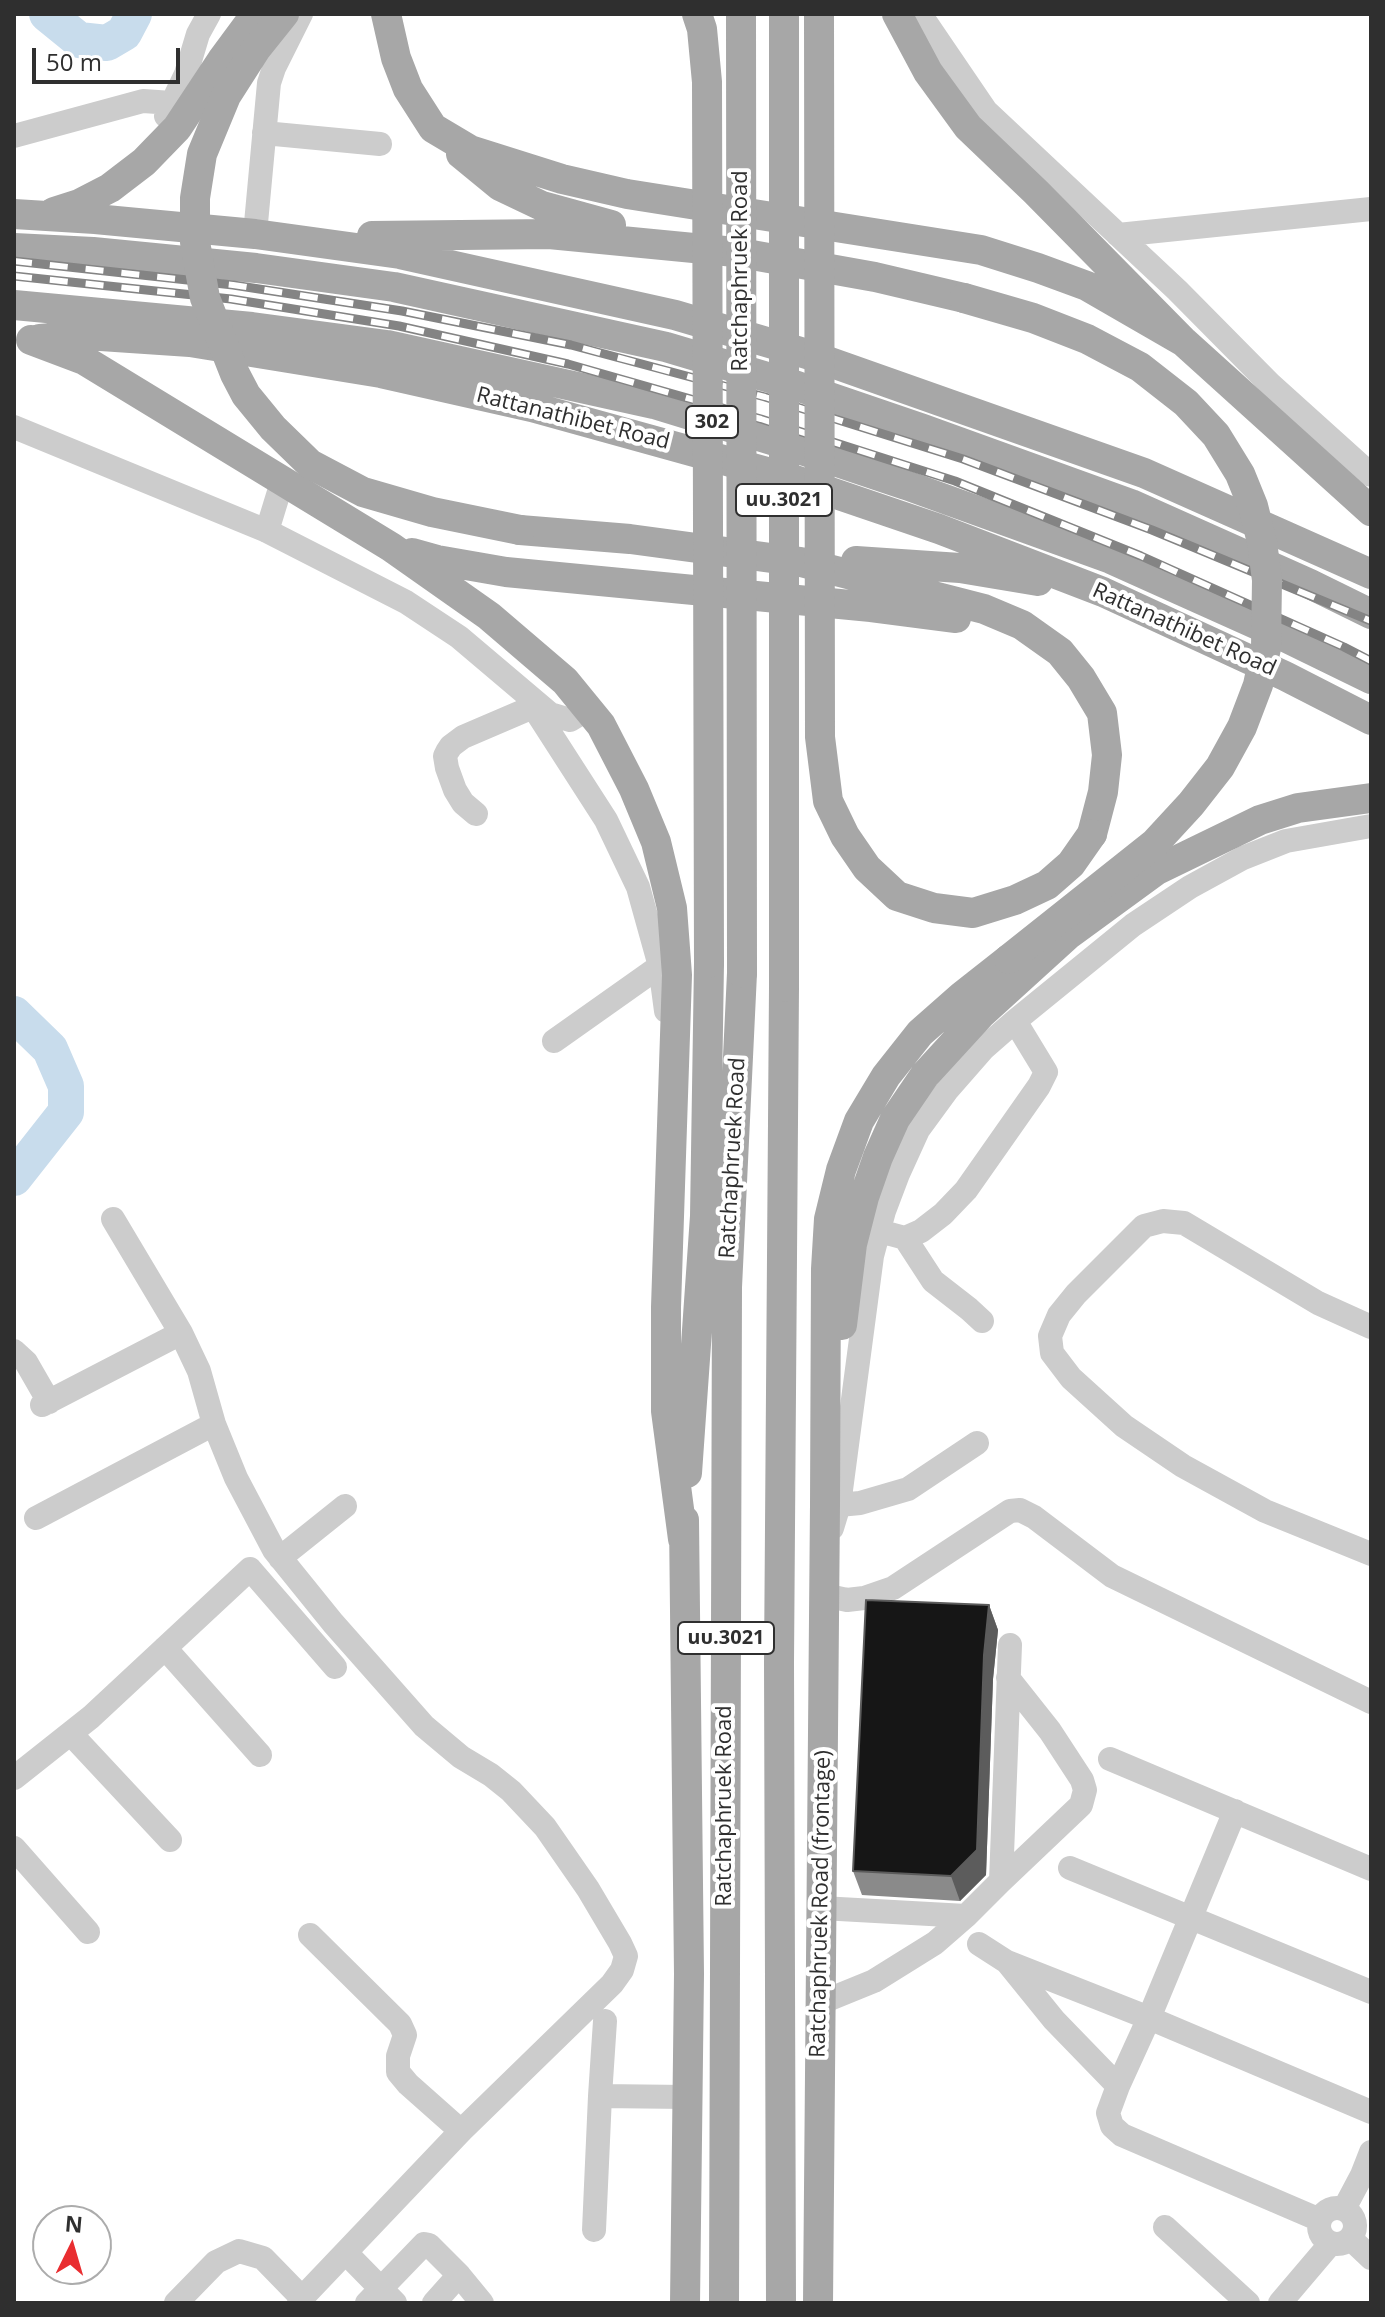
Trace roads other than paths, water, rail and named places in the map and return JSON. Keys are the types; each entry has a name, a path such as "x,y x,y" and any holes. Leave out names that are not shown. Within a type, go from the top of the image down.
{"main road":[{"path":"27,215 79,204 110,188 144,162 177,128 256,14"},
{"path":"284,14 256,49 226,96 202,154 195,198 195,242 205,298 246,395 273,428 310,464 363,492 432,512 520,530 630,539 801,562 984,609 1022,625 1060,652 1081,678 1102,713 1107,755 1103,792 1092,834 1071,864 1047,885 1015,900 973,913 934,908 897,896 867,868 845,836 828,801 820,737 819,14"},
{"path":"386,14 396,58 408,89 433,128 500,186 542,206 593,221 735,252 875,277 964,298 1033,318 1087,339 1140,367 1186,403 1216,435 1240,474 1253,506 1267,580 1266,648 1258,685 1242,727 1220,767 1155,843 920,1033 886,1076 859,1121 841,1170 829,1219 826,1269 832,1505"},
{"path":"683,1539 705,1216 709,963 707,82 702,29 697,14"},
{"name":"Ratchaphruek Road","path":"724,2303 727,1287 742,973 741,14"},
{"name":"Ratchaphruek Road","path":"781,2303 779,1662 784,987 784,14"},
{"path":"897,14 928,72 968,127 1184,342 1371,511"},
{"path":"433,128 470,150 491,158 627,194 981,250 1087,286 1184,342"},
{"path":"27,215 255,234 400,254 675,315 807,354 1144,473 1371,574"},
{"path":"286,238 549,234 735,252"},
{"path":"14,248 241,266 394,287 666,347 934,398"},
{"name":"Rattanathibet Road","path":"14,305 252,327 387,345 654,404 892,480 1111,559 1371,679"},
{"name":"Rattanathibet Road","path":"23,339 86,335 190,342 381,373 532,407 792,479 939,529 1103,592 1285,676 1371,720"},
{"path":"23,339 84,360 391,547 489,616 565,681 601,725 634,789 656,842 672,908 677,975 666,1307 666,1411 683,1539"},
{"path":"666,347 811,391 1131,504 1371,614"},
{"path":"391,547 437,560 506,572 956,618 1060,652"},
{"path":"723,551 960,568 1103,592"},
{"path":"832,1505 838,1357 852,1244 878,1157 895,1119 925,1075 980,1015 1068,935 1157,870 1260,820 1298,808 1371,798"},
{"name":"Ratchaphruek Road (frontage)","path":"818,2303 824,1595 825,1555 832,1505"},
{"name":"นบ.3021","path":"683,1539 689,1974 685,2303"},
{"path":"782,2200 799,2303"}],"street":[{"path":"144,162 186,74 198,34 209,14"},
{"path":"255,234 269,83 301,14"},
{"path":"920,14 986,111 1177,290 1270,384 1371,475"},
{"path":"14,136 143,101 172,103"},
{"path":"264,133 380,144"},
{"path":"1118,235 1371,209"},
{"path":"14,427 267,531 406,602 459,637 528,700 550,714 570,720 588,709"},
{"path":"267,531 282,482"},
{"path":"476,814 463,803 455,790 445,756 451,746 463,737 528,700"},
{"path":"528,700 606,820 638,887 660,966 674,1105"},
{"path":"977,1443 908,1489 860,1503 832,1505 872,1256 898,1174 918,1130 983,1049 1133,925 1190,887 1243,858 1286,841 1371,826"},
{"path":"554,1041 660,966"},
{"path":"879,1231 905,1238 932,1223 966,1190 1046,1072 1015,1021"},
{"path":"113,1219 181,1333 199,1371 214,1424 243,1492 277,1554 424,1726 461,1757 511,1791 545,1827 588,1889 626,1956 622,1970 612,1984 461,2131 300,2300 263,2258 239,2251 216,2262 176,2303"},
{"path":"1371,1327 1318,1303 1184,1223 1163,1221 1144,1226 1076,1294 1059,1315 1050,1336 1052,1353 1071,1378 1124,1426 1183,1466 1265,1511 1371,1554"},
{"path":"905,1238 933,1281 982,1321"},
{"path":"14,1351 26,1362 45,1403 181,1333"},
{"path":"36,1518 214,1424"},
{"path":"14,1778 71,1734 250,1569 277,1554 345,1506"},
{"path":"824,1595 847,1600 893,1588 1001,1516 1020,1510 1034,1517 1112,1576 1371,1702"},
{"path":"250,1569 335,1667"},
{"path":"1001,1881 1010,1645"},
{"path":"165,1648 260,1755"},
{"path":"820,2003 874,1981 935,1943 1081,1805 1085,1790 1082,1780 1050,1731 1008,1678"},
{"path":"71,1734 170,1840"},
{"path":"1110,1759 1371,1869"},
{"path":"1235,1811 1108,2113 1112,2126 1122,2135 1320,2220"},
{"path":"14,1848 88,1932"},
{"path":"1070,1868 1371,1992"},
{"path":"821,1908 966,1916"},
{"path":"310,1935 400,2024 405,2035 398,2056 398,2072 461,2131"},
{"path":"979,1944 1007,1962 1371,2112"},
{"path":"1007,1962 1054,2020 1118,2086"},
{"path":"594,2230 605,2021"},
{"path":"600,2096 687,2097"},
{"path":"1344,2209 1371,2152"},
{"path":"1280,2303 1341,2241 1355,2226 1354,2219 1344,2209 1329,2210 1320,2220 1321,2234 1341,2241 1371,2258"},
{"path":"1165,2227 1248,2303"},
{"path":"346,2253 381,2298 424,2244 429,2245 482,2303"},
{"path":"434,2303 459,2275"}],"waterway":[{"path":"47,14 79,40 107,43 124,33 134,14"},
{"path":"14,1014 50,1049 66,1086 66,1112 14,1178"}],"railway":[{"path":"14,261 233,285 402,311 571,345 765,397 963,459 1152,530 1371,621"},
{"path":"14,276 231,299 399,326 568,364 761,419 955,481 1141,556 1371,661"}]}
